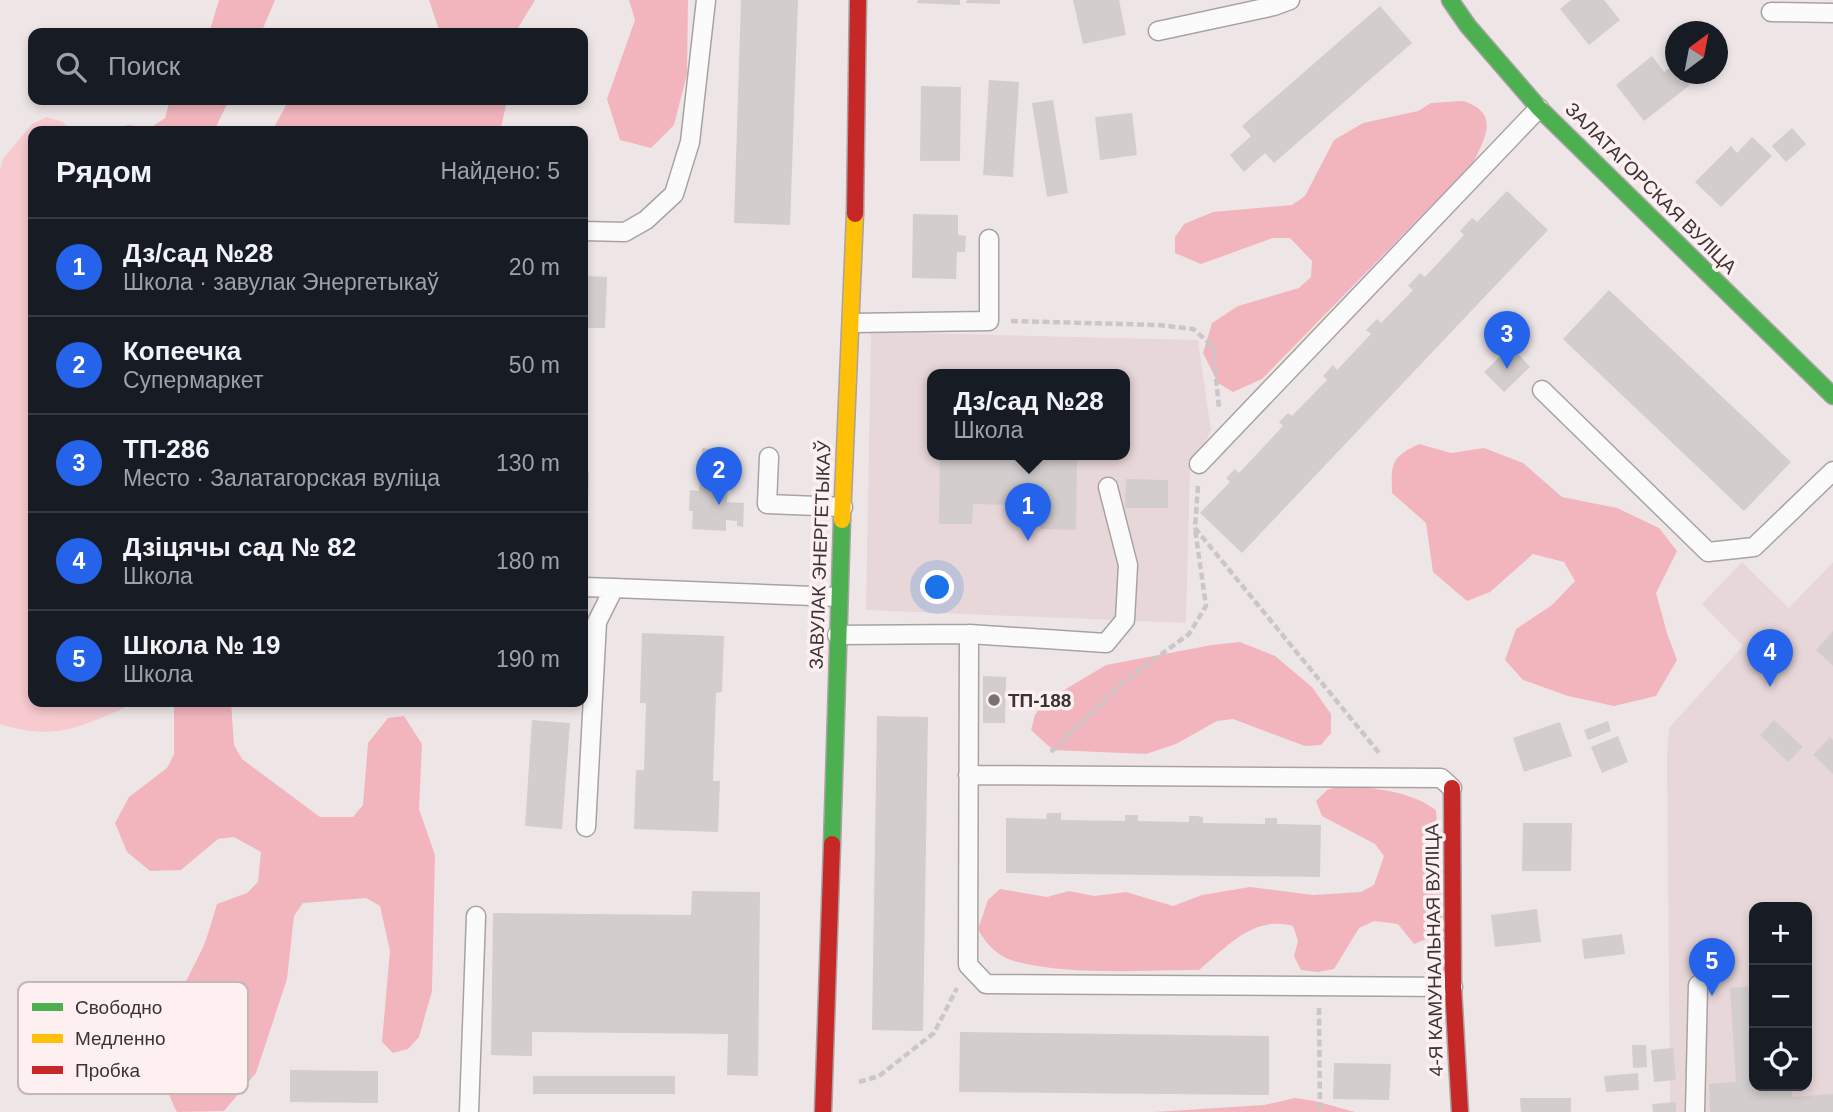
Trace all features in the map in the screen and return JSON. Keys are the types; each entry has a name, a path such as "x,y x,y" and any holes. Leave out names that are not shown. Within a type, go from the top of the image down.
{"street":[{"name":"ЗАВУЛАК ЭНЕРГЕТЫКАЎ","path":"822,1112 838,597 852,323 858,0"},
{"name":"ЗАЛАТАГОРСКАЯ ВУЛІЦА","path":"1450,0 1468,26 1539,108 1833,396"},
{"name":"4-Я КАМУНАЛЬНАЯ ВУЛІЦА","path":"1452,788 1453,987 1460,1112"}],"lane":[{"path":"588,231 625,232 646,220 674,194 690,142 706,0"},
{"path":"1158,31 1274,6 1290,0"},
{"path":"1771,12 1833,13"},
{"path":"1199,464 1539,108"},
{"path":"852,323 989,321 989,239"},
{"path":"1542,390 1708,552 1754,547 1833,471"},
{"path":"769,457 767,504 842,507"},
{"path":"837,635 969,634 1106,643 1125,620 1128,565 1108,487"},
{"path":"588,587 838,597"},
{"path":"586,827 597,622 614,588"},
{"path":"969,634 968,965 986,984 1453,987"},
{"path":"968,775 1441,778 1452,788"},
{"path":"469,1112 476,916"},
{"path":"1695,1112 1698,985"}],"path":[{"path":"989,321 1159,325 1193,329 1213,346 1222,440"},
{"path":"1026,776 1122,682 1189,634 1206,606 1195,528 1199,464"},
{"path":"1195,528 1400,778"},
{"path":"823,1093 878,1076 934,1034 968,965"},
{"path":"1319,986 1320,1112"}],"shaded area":[{"path":"219,0 275,0 263,28 211,28"},
{"path":"429,0 535,0 518,28 438,28"},
{"path":"629,0 688,0 687,74 674,125 651,148 620,140 607,99 635,20"},
{"path":"1463,101 1475,106 1486,119 1485,135 1473,163 1262,379 1233,392 1218,383 1203,353 1212,323 1238,306 1299,288 1311,277 1312,261 1290,238 1273,238 1201,264 1175,253 1175,237 1184,224 1213,212 1292,205 1305,196 1334,140 1363,123 1418,111 1431,103"},
{"path":"169,105 227,105 216,126 153,126 165,118"},
{"path":"286,105 506,105 501,126 275,126"},
{"path":"47,117 63,122 66,126 30,126"},
{"path":"28,129 28,707 126,707 79,726 50,732 0,724 0,170 3,159"},
{"path":"871,332 1198,340 1211,431 1190,471 1186,623 866,610"},
{"path":"1419,444 1451,453 1484,448 1523,463 1562,497 1617,508 1659,528 1677,551 1656,593 1677,660 1656,696 1614,706 1568,696 1523,680 1505,660 1516,629 1552,605 1575,581 1564,562 1533,554 1490,592 1467,601 1433,572 1426,523 1392,493 1395,463 1403,453"},
{"path":"1742,562 1789,608 1833,562 1833,1112 1670,1112 1669,728 1743,646 1702,604"},
{"path":"1240,642 1275,656 1312,687 1331,714 1331,733 1321,745 1305,746 1233,719 1217,721 1176,744 1146,754 1053,750 1031,730 1035,715 1044,702 1106,665"},
{"path":"174,707 231,707 234,745 242,759 320,817 353,817 363,805 368,743 388,718 404,716 422,744 419,809 435,855 432,991 419,1037 408,1049 393,1053 382,1042 390,951 380,906 366,898 303,903 294,916 287,979 256,1073 248,1082 248,982 186,982 204,945 217,904 247,893 258,882 261,852 234,837 218,839 181,870 150,871 127,852 115,823 129,797 167,768 174,754"},
{"path":"1343,785 1403,794 1436,810 1442,918 1429,938 1414,944 1398,924 1374,921 1359,928 1334,969 1318,972 1301,970 1294,956 1298,941 1293,926 1265,925 1230,943 1199,970 1105,971 1057,969 1014,961 993,949 978,929 988,900 1000,889 1047,897 1069,891 1094,896 1126,892 1173,906 1202,895 1250,887 1313,895 1361,892 1374,885 1384,856 1375,844 1322,816 1316,801 1327,790"},
{"path":"170,1094 238,1094 224,1111 177,1112"},
{"path":"1295,1098 1355,1112 1154,1112 1264,1105"}],"building":[{"path":"741,0 798,0 790,225 734,223"},
{"path":"918,0 960,0 960,5 917,3"},
{"path":"967,0 1000,0 1000,4 966,3"},
{"path":"1073,0 1119,0 1126,35 1083,44"},
{"path":"1571,0 1604,0 1620,20 1589,45 1560,9"},
{"path":"1380,6 1412,43 1274,163 1265,153 1244,172 1230,155 1251,136 1242,126"},
{"path":"1652,56 1665,71 1665,84 1690,85 1644,121 1616,85"},
{"path":"989,80 1019,82 1013,177 983,175"},
{"path":"921,86 961,87 960,161 920,161"},
{"path":"1053,100 1068,193 1047,197 1032,103"},
{"path":"1132,113 1137,155 1100,160 1095,117"},
{"path":"1792,128 1806,144 1786,162 1772,146"},
{"path":"1752,137 1772,156 1721,207 1695,182 1731,146 1737,153"},
{"path":"1507,191 1548,230 1242,553 1200,513 1230,482 1226,478 1235,469 1239,473 1283,426 1279,422 1288,413 1292,416 1327,380 1323,376 1333,365 1337,370 1371,334 1366,330 1377,319 1381,323 1413,290 1408,286 1420,273 1425,277 1464,235 1460,231 1472,218 1477,222"},
{"path":"913,214 958,215 958,235 966,236 965,252 957,252 956,279 912,278"},
{"path":"588,276 607,277 605,328 588,328"},
{"path":"1609,290 1791,462 1744,511 1563,339"},
{"path":"1511,346 1530,367 1504,392 1484,372"},
{"path":"702,448 730,450 727,502 744,503 743,527 737,526 737,521 726,520 726,531 692,529 690,490 699,491"},
{"path":"940,460 1077,460 1076,530 1040,529 1040,506 973,504 972,524 939,524"},
{"path":"1126,479 1168,480 1168,508 1125,508"},
{"path":"1833,631 1833,666 1816,650"},
{"path":"642,633 724,636 722,692 716,693 713,781 720,781 718,832 634,829 636,770 644,770 646,703 640,703"},
{"name":"ТП-188","path":"983,676 1006,677 1005,723 983,723"},
{"path":"877,716 928,717 923,1031 872,1030"},
{"path":"532,720 570,723 562,829 525,826"},
{"path":"1774,720 1803,747 1788,762 1760,735"},
{"path":"1608,721 1611,731 1588,740 1584,730"},
{"path":"1560,722 1572,756 1524,772 1513,738"},
{"path":"1618,736 1628,762 1602,773 1591,747"},
{"path":"1830,737 1833,740 1833,774 1813,755"},
{"path":"1047,813 1061,813 1061,820 1125,821 1125,815 1138,815 1138,821 1189,822 1189,816 1197,816 1203,817 1203,823 1265,824 1265,818 1277,818 1277,824 1321,825 1320,877 1006,873 1006,818 1046,819"},
{"path":"1523,823 1572,823 1571,871 1522,871"},
{"path":"692,891 760,892 758,1076 727,1075 728,1034 532,1032 532,1056 491,1055 493,913 691,915"},
{"path":"1537,909 1541,942 1495,947 1491,915"},
{"path":"1622,934 1625,954 1584,959 1582,939"},
{"path":"1749,986 1749,1091 1791,1091 1792,1097 1833,1094 1833,1112 1710,1112 1709,1084 1736,1082 1730,988"},
{"path":"960,1032 1269,1036 1269,1095 959,1092"},
{"path":"1632,1045 1646,1045 1647,1067 1633,1068"},
{"path":"1673,1048 1676,1080 1654,1082 1651,1050"},
{"path":"1334,1063 1391,1064 1389,1100 1333,1099"},
{"path":"290,1070 378,1071 378,1103 290,1102"},
{"path":"1638,1073 1639,1090 1606,1092 1604,1076"},
{"path":"533,1076 675,1076 675,1094 533,1094"},
{"path":"1520,1098 1571,1098 1571,1112 1521,1112"},
{"path":"1676,1102 1676,1112 1653,1112 1652,1104"}],"traffic: fast":[{"path":"1450,0 1468,26 1539,108 1833,396"},
{"path":"832,844 842,520"}],"traffic: slow":[{"path":"842,520 855,214"}],"traffic: jam":[{"path":"855,214 858,0"},
{"path":"1452,788 1453,987 1460,1112"},
{"path":"823,1112 832,844"}],"place":[{"name":"ТП-286","path":"1507,369"},
{"name":"Копеечка","path":"719,505"},
{"name":"Дз/сад №28","path":"1028,541"},
{"name":"Дзіцячы сад № 82","path":"1770,687"},
{"name":"ТП-188","path":"994,700"},
{"name":"Школа № 19","path":"1712,996"}]}
